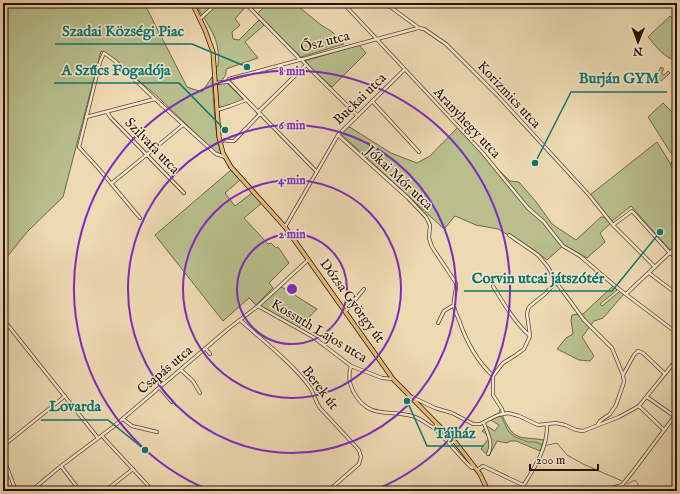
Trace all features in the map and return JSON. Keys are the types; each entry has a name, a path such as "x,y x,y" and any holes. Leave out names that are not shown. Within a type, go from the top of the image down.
{"main road":[{"name":"Dózsa György út","path":"192,3 208,38 212,52 220,142 225,157 235,172 285,227 393,379 456,443 476,468 488,491"}],"street":[{"path":"200,19 217,3"},
{"path":"245,3 357,115"},
{"name":"Aranyhegy utca","path":"343,3 482,152 528,208 544,222 561,243 578,254 626,294 677,333"},
{"name":"Korizmics utca","path":"385,3 419,28 446,44 497,95 589,195 613,224 655,267"},
{"name":"Ősz utca","path":"215,83 228,82 229,79 419,28"},
{"path":"140,218 112,184 79,148 100,62 104,53 115,61 216,154 225,157"},
{"path":"220,142 225,140 234,141 306,65"},
{"name":"Buckai utca","path":"285,227 338,134 404,70"},
{"path":"228,82 316,171"},
{"path":"86,117 155,99"},
{"path":"217,110 246,100"},
{"path":"372,101 419,152"},
{"name":"Szilvafa utca","path":"108,112 111,118 184,193"},
{"path":"112,184 183,125"},
{"name":"Jókai Mór utca","path":"338,134 408,198 426,217 430,225 429,238 432,247 456,283 454,305 465,338 478,359 493,376"},
{"path":"677,159 673,163 677,173"},
{"path":"613,224 632,211 670,253 677,258"},
{"path":"509,235 538,256 548,267 556,282 584,320 612,348 623,375 623,383 616,405 610,414 600,421 598,425"},
{"path":"626,294 677,246"},
{"name":"Csapás utca","path":"31,491 35,490 61,466 123,419 258,306 308,260"},
{"path":"649,273 677,294"},
{"path":"503,414 502,409 493,395 493,376 503,363 516,356 524,349 530,336 527,314 528,309 556,282"},
{"path":"493,286 509,311 524,331 530,336"},
{"path":"346,311 364,289"},
{"path":"438,323 444,311 454,305"},
{"name":"Kossuth Lajos utca","path":"258,306 313,337 351,366 382,378 393,379"},
{"path":"3,319 98,438"},
{"name":"Berek út","path":"240,320 283,359 310,387 320,408 359,450 361,458 359,464 328,491"},
{"path":"206,349 210,354"},
{"path":"623,375 638,351 643,353 665,374"},
{"path":"410,396 469,423 478,425 495,416 515,414 538,425 561,424 581,431 618,417 639,406 677,358"},
{"path":"351,366 348,379 357,398 365,407 377,412 412,416 434,428 437,424"},
{"path":"181,370 193,381 200,393"},
{"path":"160,388 172,402"},
{"path":"3,446 65,396"},
{"path":"609,491 612,488 624,483 676,416 647,397"},
{"path":"639,406 664,430"},
{"path":"123,419 132,426 157,432"},
{"path":"484,423 490,439 490,449 488,454"},
{"path":"520,491 540,456 545,444 547,424"},
{"name":"Dózsa György út","path":"434,428 446,438 472,468 476,468"},
{"path":"105,439 106,433"},
{"path":"102,436 152,491"},
{"path":"3,457 16,491"},
{"path":"61,466 80,491"},
{"path":"476,468 482,466 523,485"},
{"path":"105,491 133,469"},
{"path":"334,487 338,491"}],"green space":[{"path":"3,3 144,3 187,87 202,92 212,77 216,126 221,154 216,153 157,96 101,51 63,197 27,232 3,262"},
{"path":"195,3 243,3 246,6 235,19 240,25 232,32 233,39 239,40 259,20 264,25 245,42 258,58 226,69 224,78 220,82 217,81 215,67 218,66 218,47 209,26"},
{"path":"268,3 294,3 321,25 331,31 344,44 301,57 257,14"},
{"path":"670,16 677,23 676,60 664,54 648,37"},
{"path":"359,45 366,53 332,87 305,61"},
{"path":"661,67 664,69 662,74 664,75 668,71 670,73 660,82 654,77 657,75 654,72 658,72"},
{"path":"227,83 243,100 219,109 217,86 219,84"},
{"path":"663,103 677,117 677,155 674,158 648,117"},
{"path":"348,126 391,153 417,163 430,156 459,126 482,154 510,181 519,182 552,224 576,240 601,217 607,217 611,223 600,233 605,242 587,258 564,245 547,260 534,250 498,229 476,225 455,216 444,229 341,134"},
{"path":"657,142 670,163 677,180 677,244 670,250 631,206 612,221 590,195"},
{"path":"231,170 240,180 225,193 235,206 252,193 262,203 244,218 268,244 271,243 276,248 278,247 289,263 269,283 273,288 256,305 249,298 223,321 155,235"},
{"path":"280,286 317,309 299,328 259,306"},
{"path":"613,286 617,290 600,304 602,306 620,291 624,294 603,318 594,321 582,337 594,356 590,361 579,360 557,349 566,338 573,334 571,320 572,315 583,314"},
{"path":"502,415 506,424 514,434 522,437 544,440 540,451 516,441 510,441 507,443 497,441 489,456 481,449 489,438 482,431 487,426 495,431 499,425 491,420"}],"waterway":[{"path":"499,413 500,409"},
{"path":"501,416 508,431 515,437 528,442 536,442 543,446 557,443 567,455 583,464 622,481"},
{"path":"627,484 635,480 638,484 638,491"}],"place":[{"name":"Szadai Községi Piac","path":"247,67"},
{"name":"A Szűcs Fogadója","path":"225,130"},
{"name":"Burján GYM","path":"535,163"},
{"name":"Corvin utcai játszótér","path":"660,232"},
{"name":"Tájház","path":"407,401"},
{"name":"Lovarda","path":"145,450"}]}
